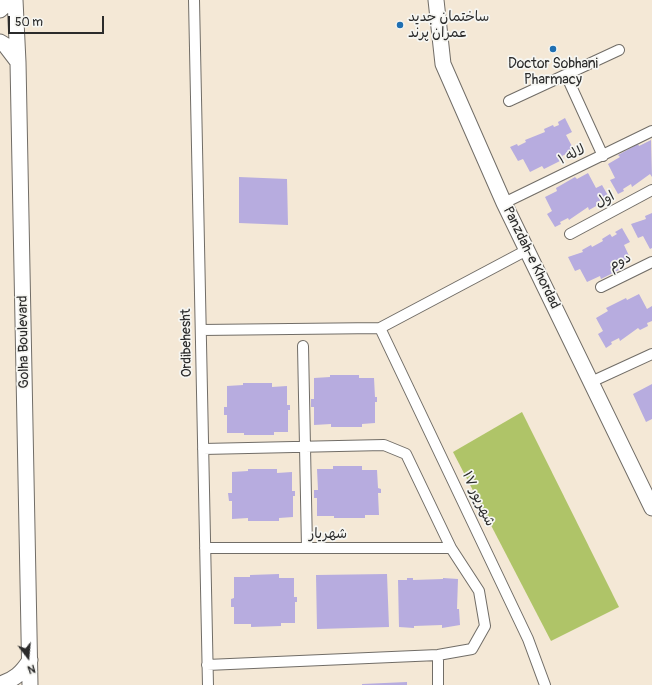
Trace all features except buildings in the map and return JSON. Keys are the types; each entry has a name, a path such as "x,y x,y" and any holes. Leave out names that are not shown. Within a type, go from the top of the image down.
{"street":[{"path":"0,10 10,0"},
{"name":"Golha Boulevard","path":"15,0 18,62 30,685"},
{"name":"Ordibehesht","path":"194,0 208,685"},
{"name":"Panzdah-e Khordad","path":"436,0 443,64 504,203 652,508"},
{"path":"0,42 5,45 18,62"},
{"path":"509,101 619,50"},
{"path":"566,75 603,156"},
{"name":"لاله ۱","path":"504,203 652,131"},
{"name":"اول","path":"570,234 652,190"},
{"path":"201,330 380,328 527,250"},
{"name":"دوم","path":"601,287 652,262"},
{"name":"۱۷ شهریور","path":"380,328 528,639 545,685"},
{"path":"303,346 307,548"},
{"path":"591,382 652,354"},
{"path":"203,449 384,445 406,454 451,548 478,591 485,626 472,649 438,655 208,665"},
{"name":"شهریار","path":"205,548 451,548"},
{"path":"438,655 438,685"},
{"path":"0,684 13,680 23,671 30,660"}],"green space":[{"path":"522,412 619,607 551,641 453,452"}],"place":[{"name":"ساختمان جدید عمران پرند","path":"400,25"},
{"name":"Doctor Sobhani Pharmacy","path":"553,49"}]}
